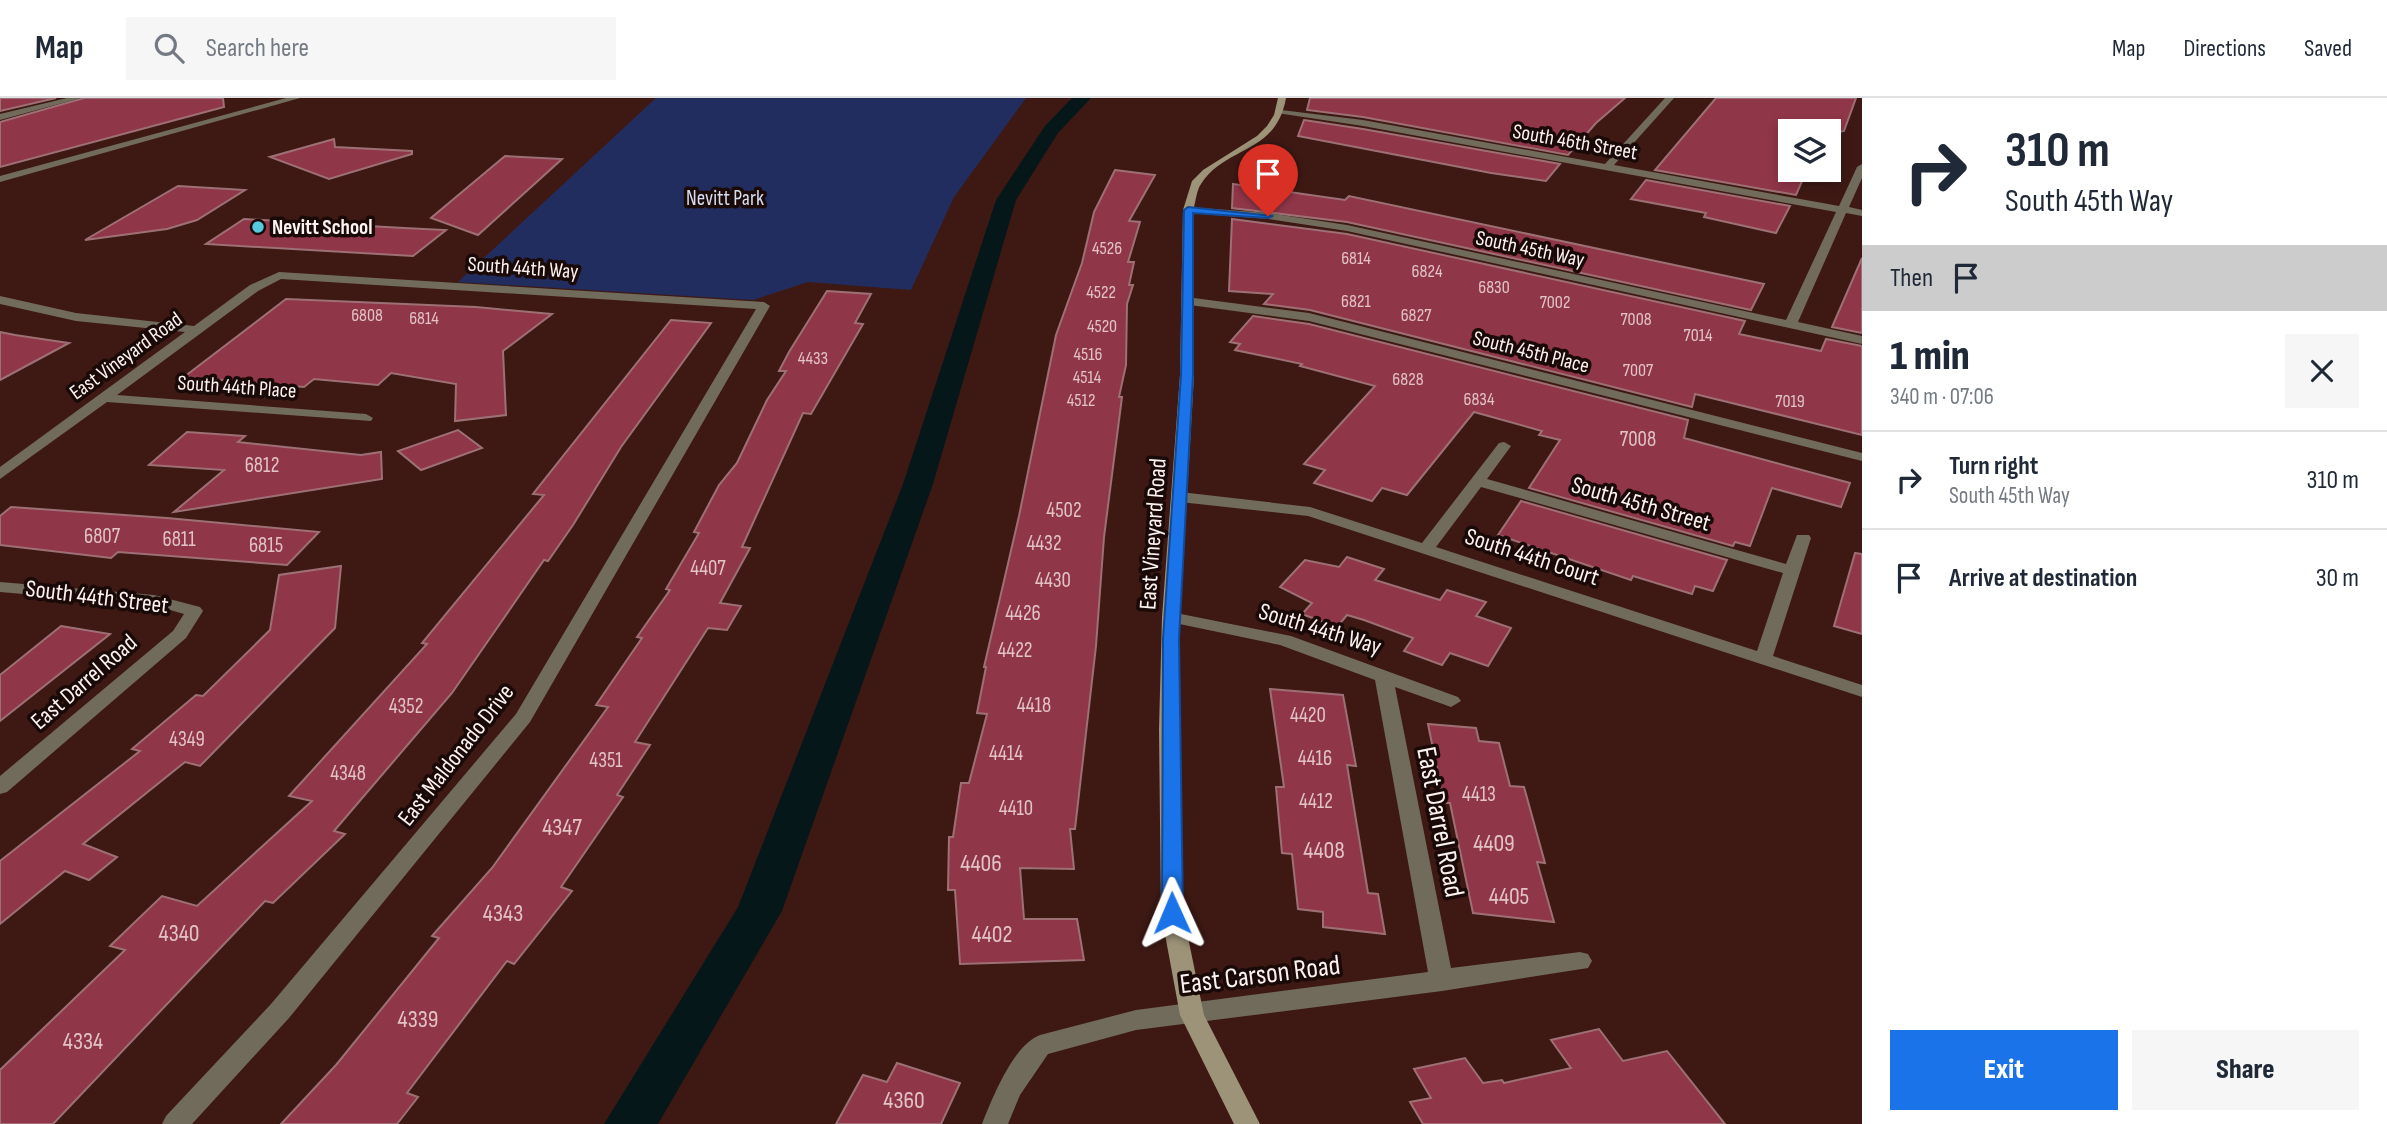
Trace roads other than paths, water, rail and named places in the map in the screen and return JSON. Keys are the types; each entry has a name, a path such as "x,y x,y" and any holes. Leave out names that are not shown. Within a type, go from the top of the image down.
{"street":[{"path":"0,117 78,98"},
{"path":"0,179 296,98"},
{"path":"1607,167 1670,98"},
{"name":"South 46th Street","path":"1282,105 1363,123 1862,214"},
{"name":"East Vineyard Road","path":"1192,1015 1172,913 1169,729 1171,617 1187,375 1188,210 1196,184 1221,163 1261,138 1282,105"},
{"path":"1790,325 1862,167"},
{"name":"South 45th Way","path":"1188,210 1268,216 1347,228 1862,340"},
{"name":"East Vineyard Road","path":"3,469 254,288 279,275"},
{"name":"South 44th Way","path":"279,275 764,306"},
{"path":"0,300 76,317 198,330"},
{"name":"South 45th Place","path":"1186,301 1309,317 1862,457"},
{"name":"East Maldonado Drive","path":"175,1124 280,1011 523,718 764,306"},
{"name":"South 44th Place","path":"104,398 366,418"},
{"path":"1426,549 1504,446"},
{"name":"South 45th Street","path":"1477,481 1793,571"},
{"name":"South 44th Court","path":"1180,497 1310,512 1764,657 1862,691"},
{"path":"1764,657 1803,537"},
{"name":"South 44th Street","path":"0,587 154,600 194,611"},
{"name":"East Darrel Road","path":"0,787 180,634 194,611"},
{"name":"South 44th Way","path":"1171,617 1285,640 1451,701"},
{"name":"East Darrel Road","path":"1383,674 1442,981"},
{"name":"East Carson Road","path":"995,1124 1009,1089 1040,1046 1136,1020 1192,1015 1580,961"},
{"path":"1192,1015 1247,1124"}],"waterway":[{"path":"630,1124 759,911 918,484 1006,200 1051,130 1082,98"}],"place":[{"name":"Nevitt School","path":"258,227"}],"park label":[{"name":"Nevitt Park","path":"725,198"}]}
